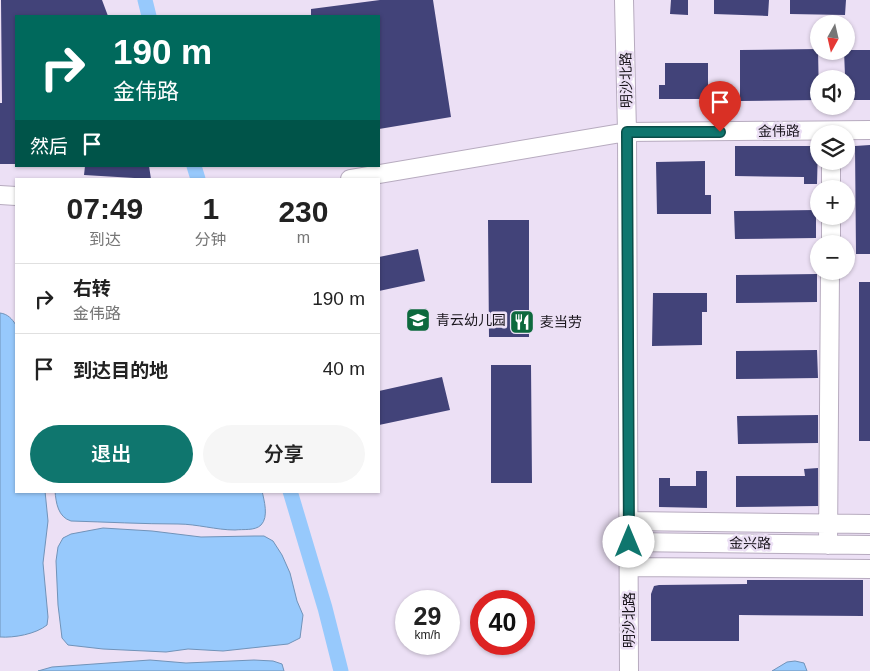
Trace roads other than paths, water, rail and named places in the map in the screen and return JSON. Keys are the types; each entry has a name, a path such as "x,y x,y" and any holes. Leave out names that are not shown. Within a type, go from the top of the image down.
{"street":[{"name":"明沙北路","path":"624,0 627,132 629,671"},
{"name":"金伟路","path":"855,131 870,130"},
{"name":"金伟路","path":"356,178 627,132 810,132"},
{"path":"0,195 15,196"},
{"path":"828,544 830,280"},
{"path":"629,521 870,524"},
{"name":"金兴路","path":"629,542 870,545"},
{"path":"629,567 870,569"}],"water":[{"path":"0,313 10,317 15,324 15,493 45,493 48,521 43,563 48,617 47,625 31,633 0,637"},
{"path":"55,493 262,493 265,518 258,527 235,530 185,524 71,521 60,513"},
{"path":"103,528 201,537 264,536 273,541 290,573 297,601 303,615 300,638 288,644 223,651 188,649 166,652 68,645 62,638 58,605 56,561 58,547 63,538 71,534"},
{"path":"150,660 186,663 273,661 282,664 284,671 38,671 52,667"},
{"path":"787,662 804,663 807,671 772,671"}],"waterway":[{"path":"145,0 149,15"},
{"path":"194,167 198,178"},
{"path":"291,493 325,608 341,671"}],"place":[{"name":"青云幼儿园","path":"418,320"},
{"name":"麦当劳","path":"522,322"}]}
